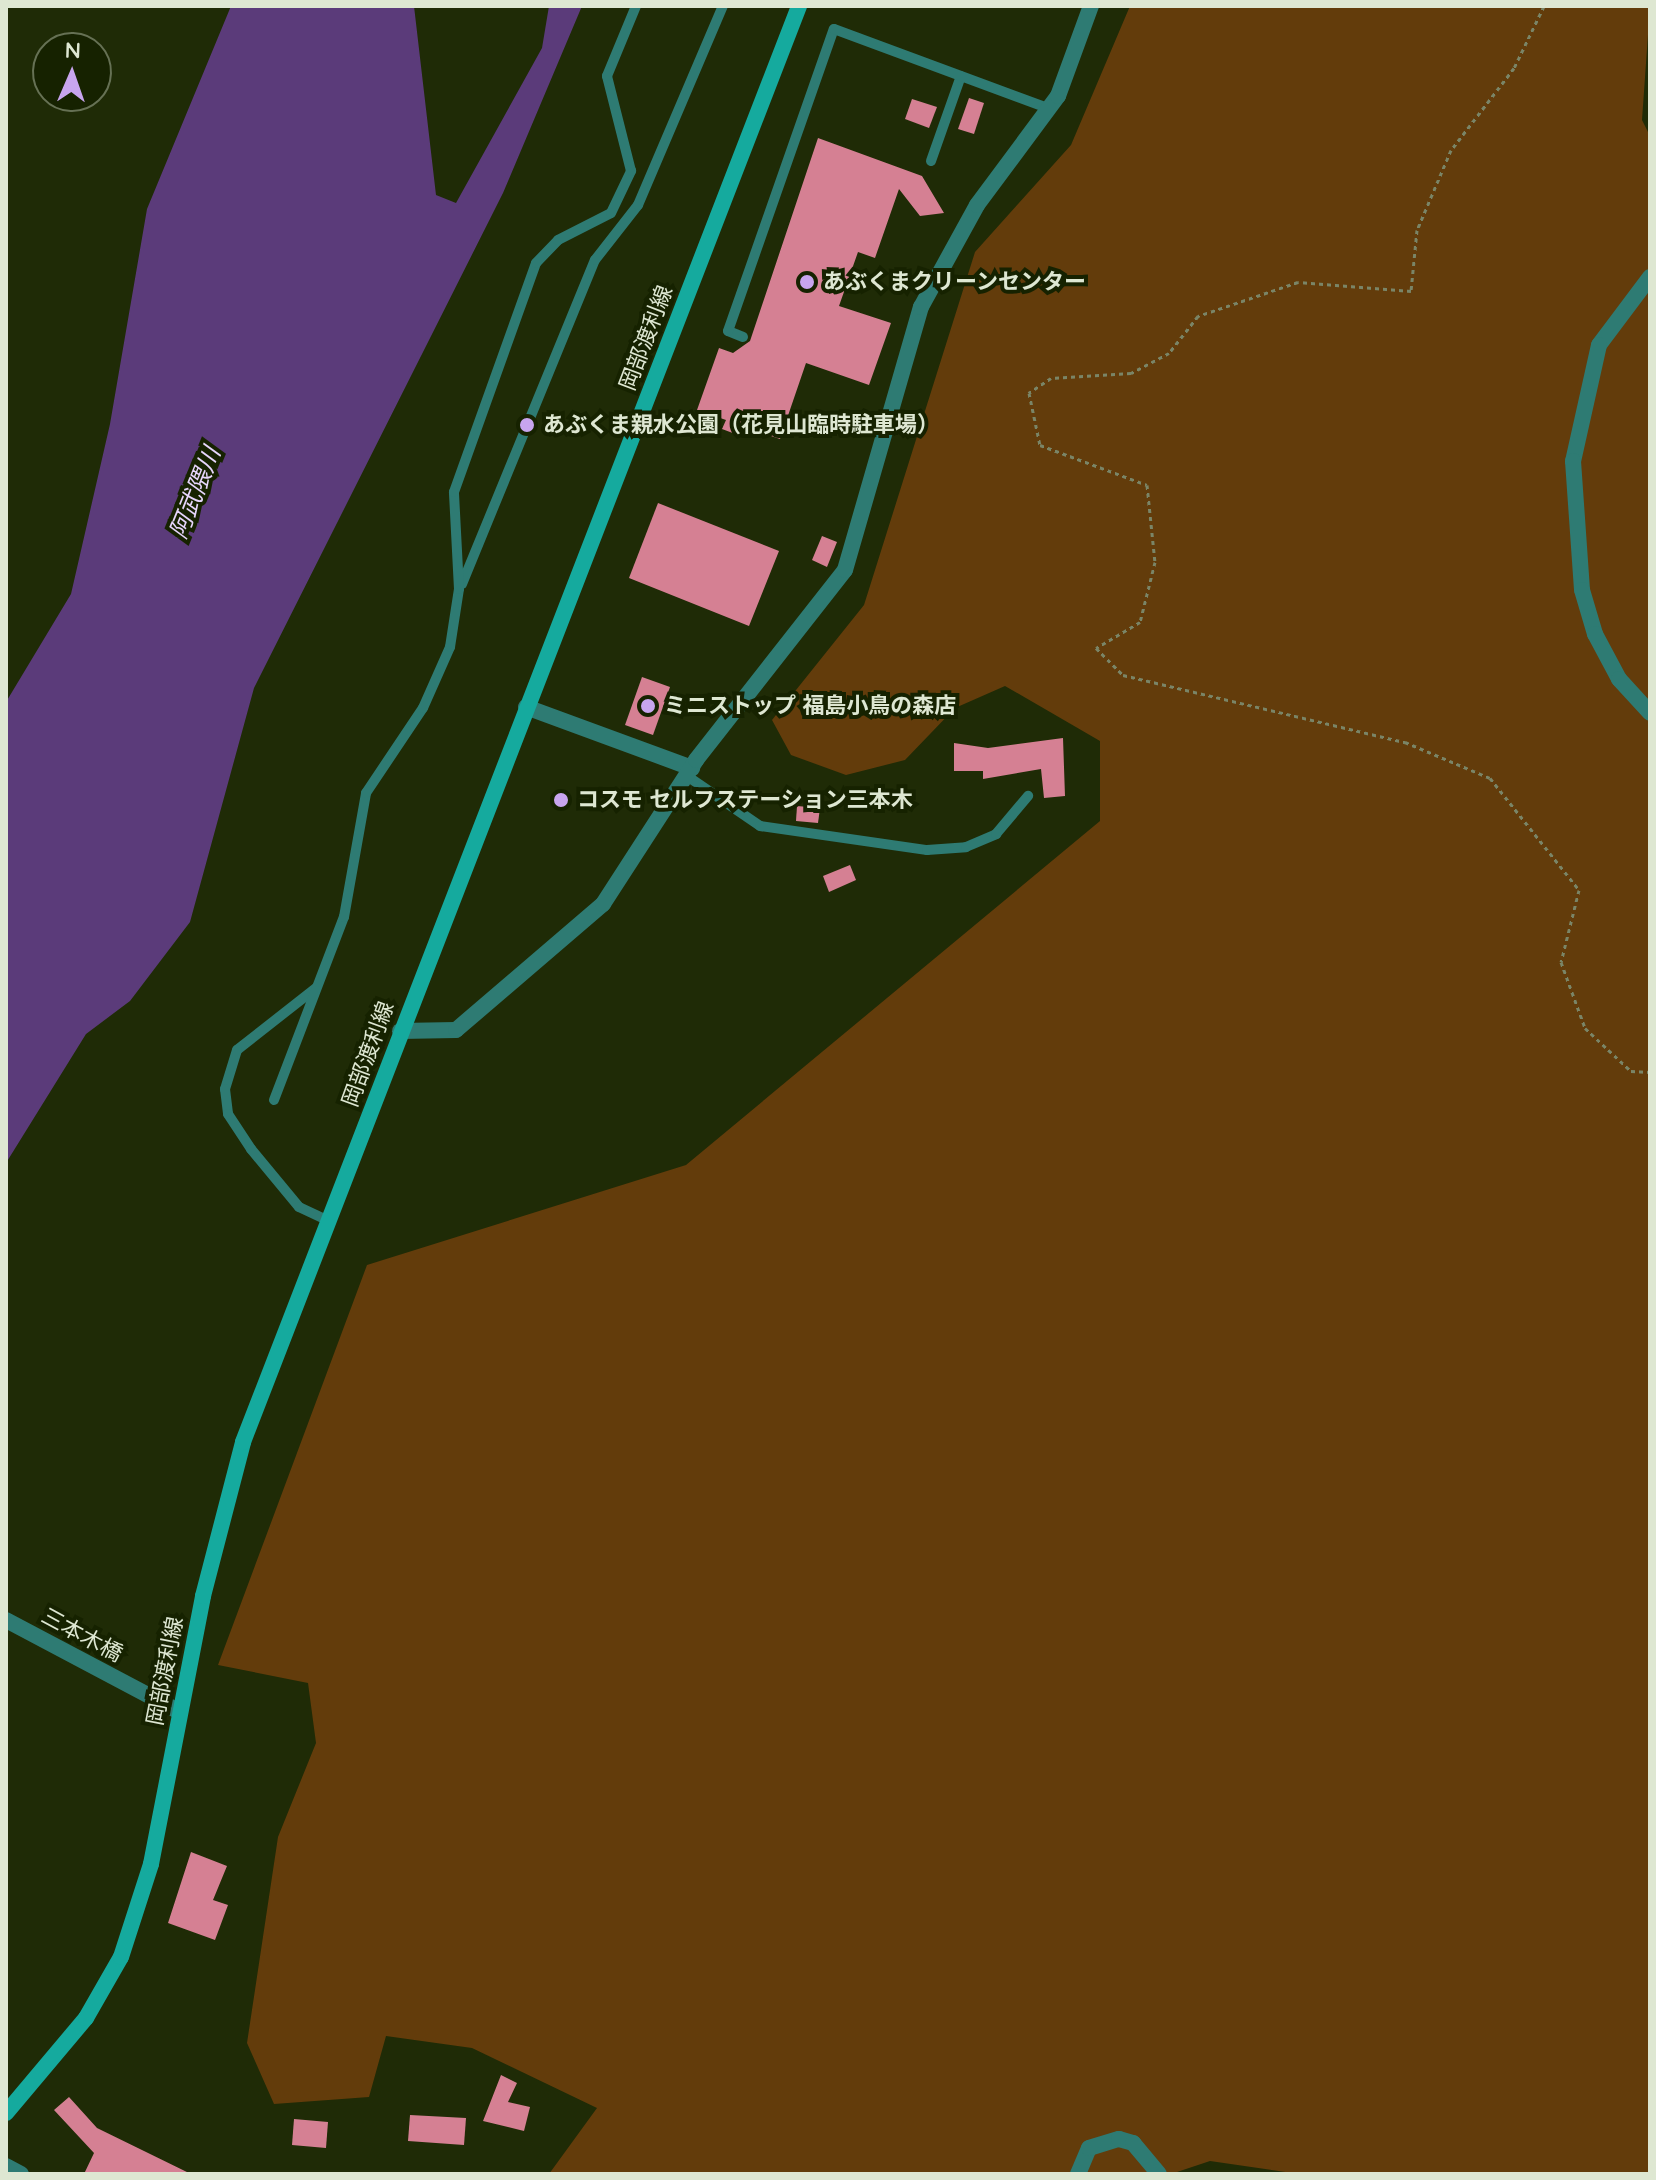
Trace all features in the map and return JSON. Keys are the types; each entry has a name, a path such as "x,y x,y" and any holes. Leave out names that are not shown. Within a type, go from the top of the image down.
{"main road":[{"name":"岡部渡利線","path":"6,2113 86,2018 121,1957 151,1864 180,1712 243,1442 799,6"}],"street":[{"path":"400,1031 456,1030 538,964 603,904 690,772 845,570 921,307 977,205 1047,108 1091,6"},
{"path":"1650,277 1599,345 1573,461 1582,590 1595,634 1619,679 1650,713"},
{"path":"526,707 690,772"},
{"name":"三本木橋","path":"6,1620 180,1712"},
{"path":"1078,2174 1089,2148 1119,2139 1133,2143 1159,2174"},
{"path":"6,2166 21,2174"}],"lane":[{"path":"459,589 454,492 536,263 558,240 611,213 631,171 607,76 636,6"},
{"path":"274,1100 317,987 355,873 366,793 441,670 459,589 595,260 638,205 723,6"},
{"path":"743,337 728,331 834,29 1047,108"},
{"path":"931,161 961,76"},
{"path":"690,772 760,826 927,850 966,847 996,834 1028,796"},
{"path":"317,987 237,1050 225,1089 228,1114 251,1149 299,1207 329,1221"}],"path":[{"path":"1544,6 1514,68 1451,150 1417,230 1411,291 1298,282 1198,316 1169,353 1131,373 1051,378 1029,393 1040,445 1147,485 1155,562 1140,622 1096,648 1123,675 1405,742 1490,778 1579,890 1561,962 1585,1028 1631,1071 1650,1072"}],"shaded area":[{"path":"1130,6 1650,6 1642,120 1650,136 1650,2174 1299,2174 1210,2161 1171,2174 549,2174 597,2108 472,2048 386,2036 369,2097 274,2104 247,2043 278,1837 316,1743 308,1683 218,1665 367,1265 686,1165 1100,821 1100,741 1005,686 955,708 905,760 846,775 791,755 772,720 864,605 975,252 1071,145"}],"water":[{"name":"阿武隈川","path":"231,6 414,6 436,195 456,203 542,48 549,6 582,6 503,193 254,688 190,922 130,1001 86,1034 6,1163 6,702 71,594 110,424 147,209"}],"building":[{"path":"969,98 984,103 974,134 958,129"},
{"path":"912,99 937,107 929,128 905,119"},
{"name":"あぶくまクリーンセンター","path":"818,138 922,176 944,213 920,216 899,189 875,258 858,252 839,306 891,323 869,385 806,363 780,439 741,426 738,435 722,429 726,420 697,410 719,348 733,353 750,341"},
{"path":"658,503 779,551 749,626 629,578"},
{"path":"822,536 837,542 827,567 812,560"},
{"name":"ミニストップ 福島小鳥の森店","path":"642,677 670,687 653,735 625,725"},
{"path":"1063,738 1065,796 1044,798 1041,769 983,779 983,771 954,771 954,743 988,748"},
{"path":"797,806 820,808 818,823 796,821"},
{"path":"850,865 856,880 829,892 823,876"},
{"path":"191,1852 227,1866 213,1900 228,1905 215,1940 168,1923"},
{"path":"501,2075 517,2083 508,2102 530,2107 524,2131 483,2121"},
{"path":"69,2097 97,2128 191,2174 84,2174 94,2153 54,2110"},
{"path":"410,2115 466,2118 464,2145 408,2141"},
{"path":"294,2119 328,2122 326,2148 292,2145"}],"place":[{"name":"あぶくまクリーンセンター","path":"807,282"},
{"name":"あぶくま親水公園（花見山臨時駐車場）","path":"527,425"},
{"name":"ミニストップ 福島小鳥の森店","path":"648,706"},
{"name":"コスモ セルフステーション三本木","path":"561,800"}]}
